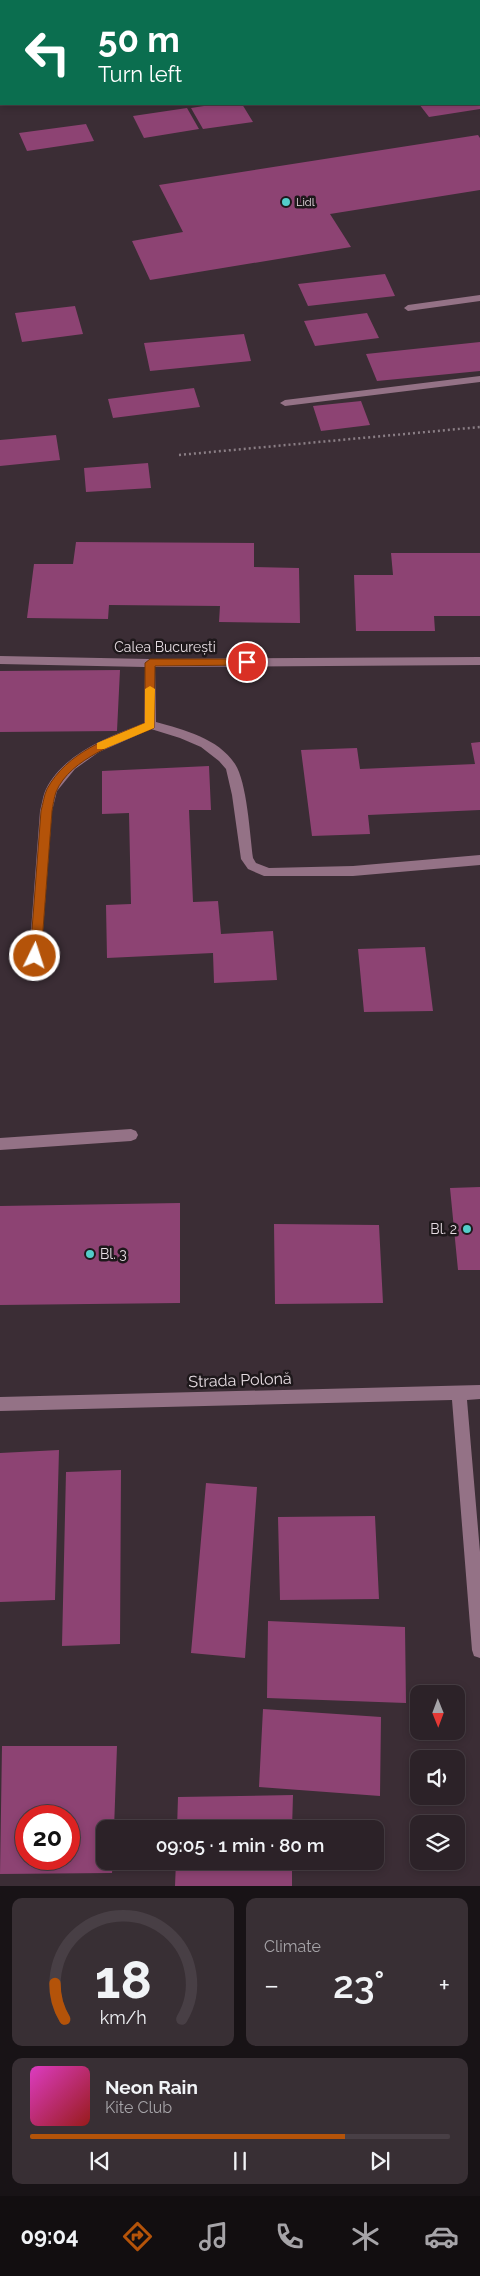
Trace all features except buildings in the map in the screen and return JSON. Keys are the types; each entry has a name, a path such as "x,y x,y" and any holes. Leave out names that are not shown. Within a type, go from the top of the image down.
{"street":[{"path":"408,308 480,298"},
{"path":"285,403 480,379"},
{"name":"Calea București","path":"0,660 150,663 480,661"},
{"path":"150,663 150,725"},
{"path":"35,956 46,811 51,791 66,769 102,745 150,725 190,736 214,749 232,768 247,858 252,866 268,872 353,871 480,860"},
{"path":"0,1144 131,1135"},
{"path":"459,1392 480,1650"},
{"name":"Strada Polonă","path":"0,1404 480,1392"}],"path":[{"path":"179,455 480,427"}],"slow traffic":[{"path":"101,746 150,725 150,689"}],"place":[{"name":"Lidl","path":"286,202"},
{"name":"Bl. 2","path":"467,1229"},
{"name":"Bl. 3","path":"90,1254"}],"route":[{"path":"35,956 46,811 51,791 66,769 102,745 150,725 150,663 247,662"}]}
